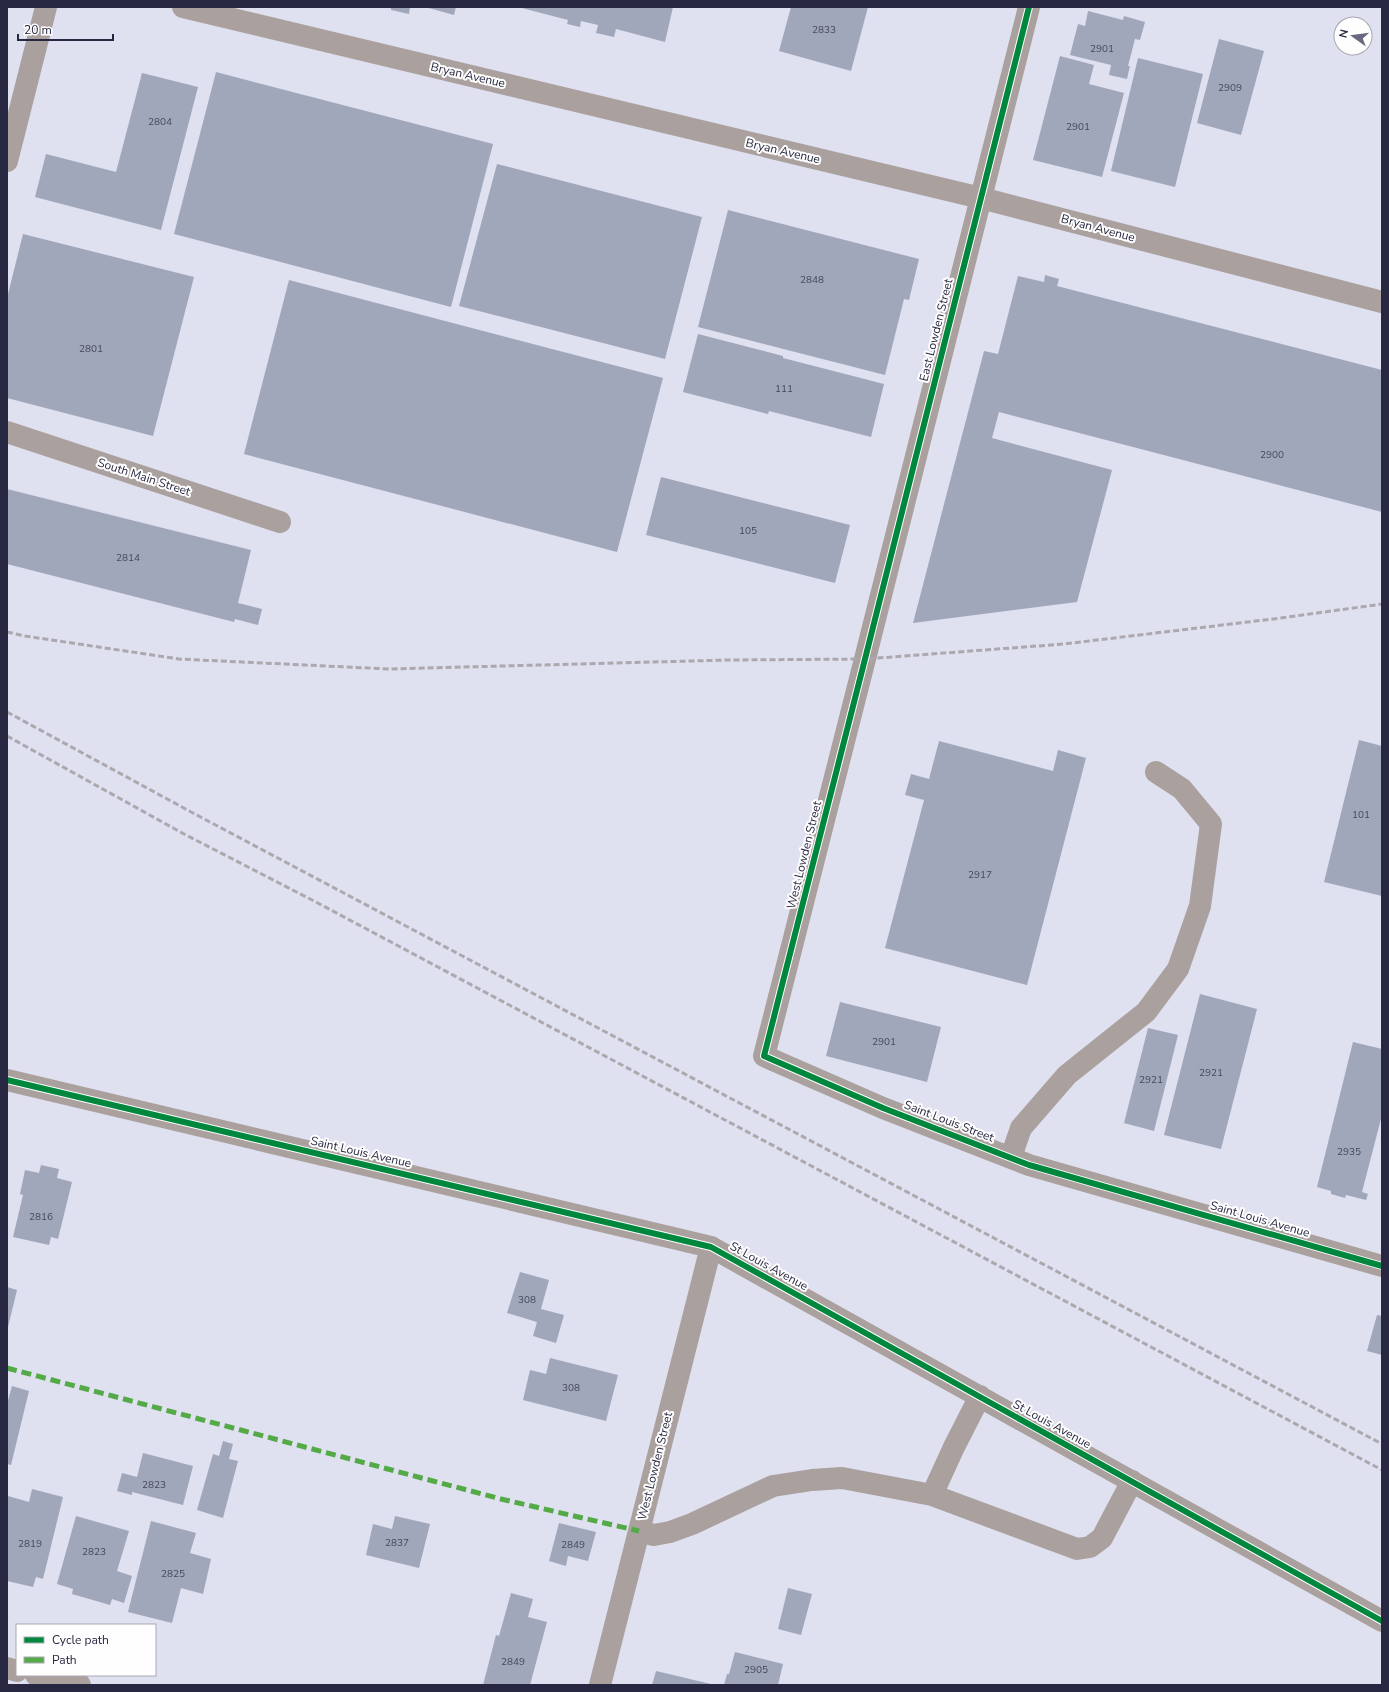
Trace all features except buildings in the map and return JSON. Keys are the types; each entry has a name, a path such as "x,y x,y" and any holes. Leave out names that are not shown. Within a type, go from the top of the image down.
{"street":[{"path":"7,161 46,7"},
{"name":"Bryan Avenue","path":"183,7 981,198 1382,302"},
{"name":"East Lowden Street","path":"865,659 1029,7"},
{"name":"South Main Street","path":"7,432 280,522"},
{"name":"West Lowden Street","path":"764,1056 865,659"},
{"path":"1011,1157 1021,1128 1067,1075 1146,1012 1178,969 1200,906 1211,824 1182,789 1156,772"},
{"name":"Saint Louis Street","path":"764,1056 883,1108 1029,1164 1131,1194"},
{"name":"Saint Louis Avenue","path":"7,1080 711,1247"},
{"name":"Saint Louis Avenue","path":"1131,1194 1382,1266"},
{"name":"West Lowden Street","path":"600,1685 711,1247"},
{"name":"St Louis Avenue","path":"711,1247 1382,1621"},
{"path":"932,1495 980,1396"},
{"path":"639,1531 654,1535 670,1532 692,1524 773,1486 812,1480 842,1478 932,1495 1077,1549 1090,1547 1102,1538 1132,1481"},
{"path":"40,1676 80,1685"}],"railway":[{"path":"7,632 179,659 389,669 729,660 865,659 1064,644 1281,618 1382,604"},
{"path":"7,712 193,813 1382,1444"},
{"path":"7,736 184,834 314,901 1382,1470"}],"marked path":[{"path":"7,1368 501,1499 639,1531"}],"cycle path":[{"path":"1029,7 764,1056 883,1108 1029,1165 1382,1266"},
{"path":"7,1080 711,1247 1382,1621"}]}
